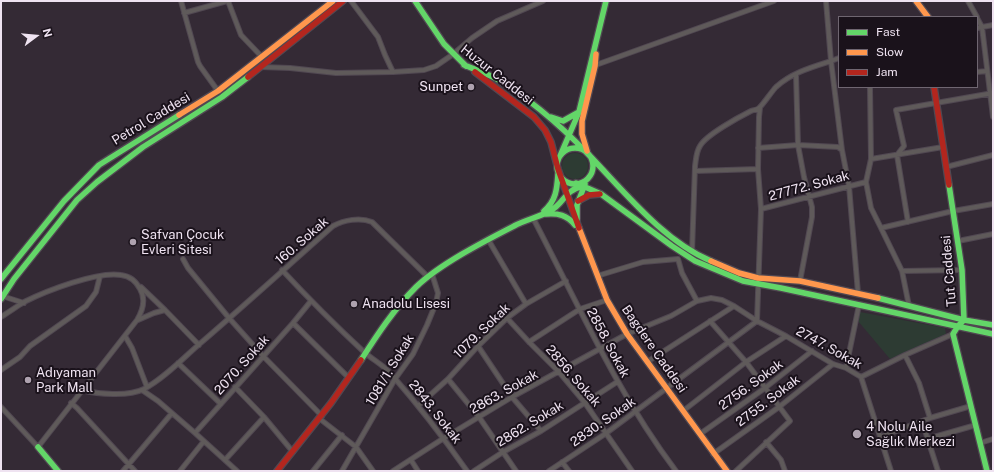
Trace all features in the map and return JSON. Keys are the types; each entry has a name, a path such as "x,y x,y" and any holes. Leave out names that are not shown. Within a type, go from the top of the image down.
{"main road":[{"name":"Petrol Caddesi","path":"1,279 64,201 94,169 116,153 218,91 334,1"},
{"path":"2,297 14,279 61,219 77,200 97,182 143,147 222,97 343,1"},
{"name":"Huzur Caddesi","path":"414,1 438,38 452,54 539,122 550,138 558,169 579,229"},
{"path":"587,153 581,126 606,1"},
{"path":"916,1 927,16"},
{"path":"464,64 494,78 546,115 570,136 644,212 680,244 718,265 758,278 800,281 858,293 964,320 993,325"},
{"path":"539,215 548,208 554,199 560,156 570,136 579,112 592,66"},
{"name":"Tut Caddesi","path":"934,88 962,270 964,320 953,334"},
{"path":"546,115 563,121 579,112"},
{"path":"560,156 571,148 582,149 591,158 593,165 592,172 584,186 576,209 579,229"},
{"path":"558,169 561,176 566,180 601,194 681,252 718,271 744,281 992,334"},
{"path":"576,183 582,182 588,178"},
{"path":"278,471 321,418 381,329 400,304 416,287 462,255 552,209 574,188 584,186"},
{"path":"578,201 587,196 601,194"},
{"path":"539,215 561,214 570,219 579,229"},
{"name":"Bagdere Caddesi","path":"579,229 607,300 627,334 727,471"},
{"path":"953,334 987,471"},
{"path":"38,446 58,471"}],"street":[{"path":"181,1 200,66 218,91"},
{"path":"184,13 228,1 243,38 262,57"},
{"path":"351,1 378,37 384,55 393,72"},
{"path":"529,1 533,6"},
{"path":"261,67 290,68 336,73 393,72 428,69 436,66 497,20 543,1"},
{"path":"592,66 774,1"},
{"path":"826,1 831,61 842,150 849,186 858,293"},
{"path":"968,1 976,16"},
{"path":"993,25 980,28 992,94 993,117"},
{"path":"692,252 696,156 700,146 707,138 747,113 760,108 777,86 796,74 838,58"},
{"path":"978,72 987,71"},
{"path":"796,74 798,146 804,177 812,206 812,217 800,281"},
{"path":"870,88 871,159 866,182 871,208 902,271 908,306"},
{"path":"908,222 897,155 904,146 896,110 992,94"},
{"name":"27772. Sokak","path":"760,108 758,168 761,209 866,182"},
{"path":"758,148 798,146 838,147 842,150"},
{"path":"871,159 943,147"},
{"path":"946,167 993,154"},
{"path":"695,171 758,168"},
{"path":"881,228 953,210 993,204"},
{"path":"757,322 761,209"},
{"name":"2858. Sokak","path":"533,218 617,382 676,471"},
{"name":"160. Sokak","path":"142,390 178,363 282,270 339,222 345,220 366,220 376,225 430,276"},
{"path":"958,241 993,234"},
{"path":"489,241 526,304"},
{"path":"681,252 678,259 682,273 697,301"},
{"path":"184,259 188,268 263,356 321,418 356,447 373,471"},
{"path":"597,276 643,262 678,259"},
{"name":"2843. Sokak","path":"282,270 311,301 365,353 391,374 419,406 467,471"},
{"path":"902,271 962,270"},
{"path":"1,317 24,303 70,284 100,276 120,275 128,277 135,282 166,310 199,345"},
{"path":"1,370 20,357 30,346 86,306 96,292 100,276"},
{"name":"1081/1. Sokak","path":"342,471 395,379 413,354 427,324 436,303 438,293 430,276"},
{"name":"1079. Sokak","path":"419,406 448,379 478,346 507,318 526,304 566,281"},
{"path":"1,407 38,446 141,312 143,301 141,289 135,282"},
{"path":"2,297 24,303"},
{"name":"2747. Sokak","path":"697,301 711,298 722,300 734,306 757,322 786,336 833,364 846,368 861,377 891,471"},
{"path":"528,342 580,309 607,300"},
{"name":"2070. Sokak","path":"195,433 311,301"},
{"name":"2863. Sokak","path":"393,471 512,397 627,334 671,316 697,301"},
{"path":"846,368 859,305"},
{"path":"647,362 734,306"},
{"path":"136,320 166,310"},
{"name":"2856. Sokak","path":"507,318 528,342 560,372 585,403 632,471"},
{"path":"710,321 746,362 790,422 766,442 736,471"},
{"name":"2830. Sokak","path":"549,471 606,434 667,387 730,343 757,322"},
{"path":"293,323 349,378"},
{"path":"861,377 905,355 953,334"},
{"path":"992,334 993,340"},
{"path":"124,336 132,348 147,387"},
{"path":"684,411 746,362 786,336"},
{"path":"478,346 512,397 541,431"},
{"name":"2756. Sokak","path":"700,434 765,388 812,352"},
{"path":"905,355 919,383 930,418"},
{"path":"178,363 221,404"},
{"name":"2755. Sokak","path":"714,454 779,407 833,364"},
{"path":"448,379 478,417 516,471"},
{"name":"2862. Sokak","path":"474,471 503,452 541,431 617,382"},
{"path":"235,387 264,416 293,452"},
{"path":"81,390 97,394 142,390 158,401 237,471"},
{"path":"71,403 135,471"},
{"path":"880,437 930,418 971,406"},
{"path":"123,471 172,413"},
{"path":"225,460 264,416"},
{"path":"922,421 938,471"},
{"path":"927,439 976,424"},
{"path":"313,471 342,435"},
{"path":"980,443 993,439"},
{"path":"180,471 204,441"},
{"path":"766,442 781,460 785,471"},
{"path":"411,460 418,471"},
{"path":"562,462 569,471"}],"green space":[{"path":"575,153 584,157 588,166 584,175 575,179 566,175 562,166 566,157"},
{"path":"860,312 945,328 946,334 890,359 858,321"}],"traffic: fast":[{"path":"415,1 444,44 466,66"},
{"path":"560,156 579,112 606,1"},
{"path":"464,65 495,78 532,103 578,144 630,199 660,228 693,252 711,261"},
{"path":"1,299 14,279 77,200 97,182 143,147 222,97 248,77"},
{"path":"551,117 563,121 579,112"},
{"path":"1,279 64,201 99,165 179,115"},
{"path":"575,148 585,151 590,156 593,166 590,176 585,181 575,184 565,181 560,176 557,166 560,156 565,151 575,148"},
{"path":"544,211 553,199 558,174"},
{"path":"576,183 601,194 695,261 743,281 993,334"},
{"path":"577,219 577,205 585,184"},
{"path":"949,185 962,270 964,320 953,334 987,471"},
{"path":"361,360 393,313 408,295 426,278 449,262 489,239 518,224 550,211 555,208 568,194 576,188 583,186"},
{"path":"546,214 562,215 575,225"},
{"path":"878,298 964,320 993,325"},
{"path":"38,447 58,471"}],"traffic: slow":[{"path":"179,115 218,91 333,1"},
{"path":"916,1 927,16"},
{"path":"587,151 582,134 582,121 595,66 596,54"},
{"path":"579,228 607,300 627,334 727,471"},
{"path":"711,261 739,273 758,278 800,281 878,298"}],"traffic: jam":[{"path":"248,77 343,1"},
{"path":"475,72 534,117 545,130 551,142 558,169 579,228"},
{"path":"934,88 949,185"},
{"path":"578,201 589,195 600,194"},
{"path":"277,471 331,403 361,360"}],"place":[{"name":"Sunpet","path":"471,87"},
{"name":"Safvan Çocuk Evleri Sitesi","path":"133,242"},
{"name":"Anadolu Lisesi","path":"354,304"},
{"name":"Adıyaman Park Mall","path":"28,380"},
{"name":"4 Nolu Aile Sağlık Merkezi","path":"857,434"}]}
